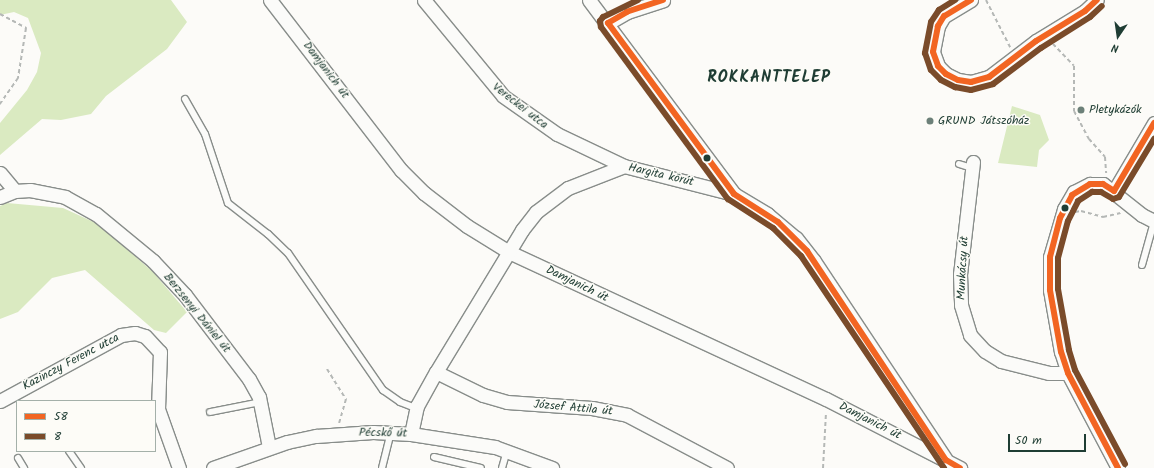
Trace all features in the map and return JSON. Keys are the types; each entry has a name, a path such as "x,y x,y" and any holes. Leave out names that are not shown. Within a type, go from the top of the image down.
{"street":[{"name":"Damjanich út","path":"270,0 390,157 413,182 462,223 509,252 826,399 960,468"},
{"name":"Vereckei utca","path":"424,0 503,96 557,134 624,166"},
{"path":"589,0 608,23 734,194"},
{"path":"608,23 627,12 663,0"},
{"path":"971,0 948,12 938,26 933,52 938,66 954,78 978,81 989,77 1045,36 1081,14 1097,0"},
{"path":"1111,189 1154,123"},
{"name":"Munkácsy út","path":"968,165 960,288 961,305 970,335 985,351 1001,361 1050,373 1068,373"},
{"name":"Hargita körút","path":"411,434 416,408 436,372 509,252 536,212 555,196 584,180 624,166 734,194 778,222 807,252 946,460"},
{"path":"0,173 15,191"},
{"path":"1118,468 1068,373 1058,342 1049,274 1052,247 1061,216 1072,195 1079,188 1096,183 1111,189 1134,209 1154,222"},
{"name":"Berzsenyi Dániel út","path":"0,197 15,191 46,192 81,205 153,261 185,296 249,379 261,402 269,447"},
{"name":"Kazinczy Ferenc utca","path":"0,401 108,340 126,333 145,336 160,352 158,409 179,468"},
{"name":"József Attila út","path":"436,372 484,395 507,402 592,408 627,415 727,468"},
{"name":"Pécskő út","path":"213,468 269,447 338,434 391,432 508,450 543,466"}],"lane":[{"path":"185,99 205,134 228,203 268,234 288,253 383,390 400,402 416,408"},
{"path":"1142,265 1154,222"},
{"path":"210,412 261,402"},
{"path":"382,468 391,432"},
{"path":"502,468 508,450"},
{"path":"70,452 81,468"},
{"path":"434,457 481,468"},
{"path":"18,458 24,468"}],"path":[{"path":"986,0 1015,58"},
{"path":"0,14 26,28 18,78 0,104"},
{"path":"1045,36 1074,66 1074,111 1089,139 1105,157 1111,189"},
{"path":"1061,216 1081,211 1103,217 1134,209"},
{"path":"327,369 346,399 339,417 338,434"},
{"path":"822,468 827,430 826,399"}],"green space":[{"path":"0,0 171,0 187,22 167,49 106,96 91,114 61,120 42,119 0,155 0,123 27,90 37,72 41,53 28,18 14,12 0,15"},
{"path":"1012,106 1040,115 1049,140 1039,150 1037,167 998,163"},
{"path":"7,203 63,208 98,224 153,272 187,312 166,333 154,330 85,270 52,278 18,312 0,319 0,206"}],"transit line":[{"name":"8","path":"638,0 603,17 600,21 601,27 728,199 773,228 801,256 944,468"},
{"name":"58","path":"663,0 627,12 608,23 734,194 778,222 807,251 946,460 960,468"},
{"name":"8","path":"955,0 939,10 931,22 925,53 931,70 941,80 955,87 971,90 993,84 1041,48 1090,17 1102,6"},
{"name":"58","path":"971,0 944,16 938,26 933,52 938,66 946,74 958,80 971,82 989,77 1036,41 1085,11 1097,0"},
{"name":"58","path":"1118,468 1068,373 1061,352 1050,290 1050,257 1060,218 1072,195 1090,184 1103,184 1114,191 1154,123"},
{"name":"8","path":"1125,464 1075,370 1069,350 1058,289 1058,258 1068,221 1078,201 1092,192 1101,192 1113,199 1119,197 1154,139"}],"place":[{"name":"Pletykázók","path":"1081,110"},
{"name":"GRUND Játszóház","path":"930,121"}],"district":[{"name":"ROKKANTTELEP","path":"769,78"}]}
